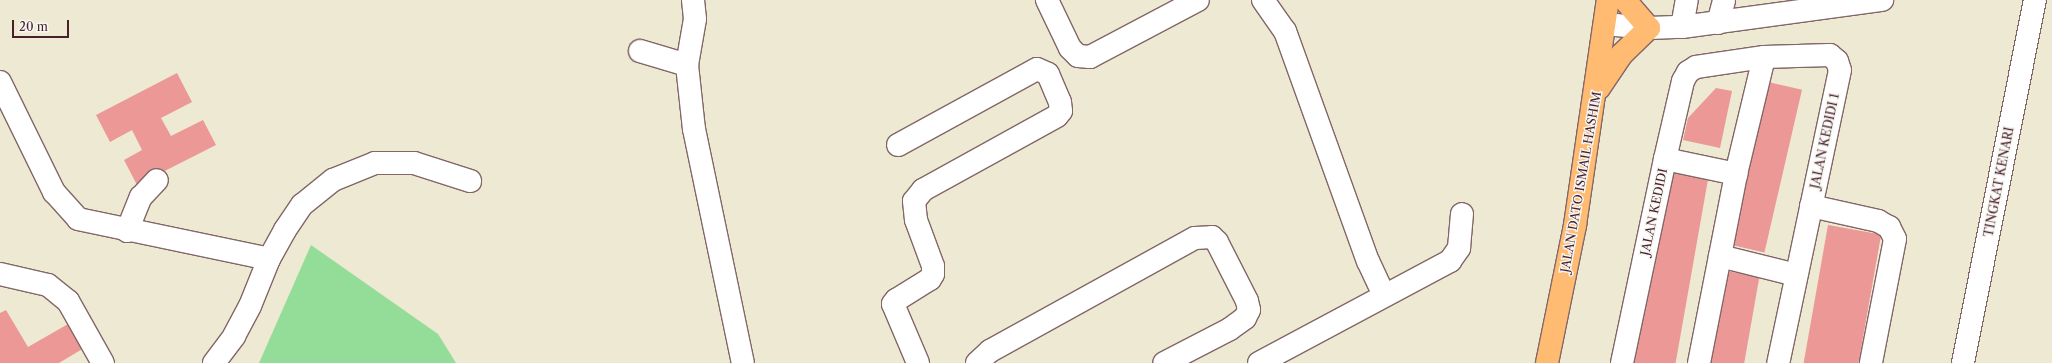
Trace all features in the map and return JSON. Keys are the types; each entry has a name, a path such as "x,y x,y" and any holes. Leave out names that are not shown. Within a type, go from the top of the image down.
{"main road":[{"name":"JALAN DATO ISMAIL HASHIM","path":"1547,363 1575,225 1597,91 1608,0"},
{"path":"1597,91 1621,55 1649,28 1625,0"}],"street":[{"path":"693,0 695,19 686,65 694,129 737,361"},
{"path":"1047,0 1070,48 1078,56 1090,57 1198,0"},
{"path":"1263,0 1285,31 1368,261 1384,296"},
{"path":"1682,27 1687,0"},
{"path":"1718,23 1724,0"},
{"path":"1605,24 1649,28 1682,27 1718,23 1841,3 1882,0"},
{"name":"TINGKAT KENARI","path":"1963,363 2035,0"},
{"path":"640,51 686,65"},
{"name":"JALAN KEDIDI 1","path":"1696,67 1764,57 1830,55 1837,61 1840,70 1778,363"},
{"path":"1699,363 1736,174 1764,57"},
{"name":"JALAN KEDIDI","path":"1622,363 1683,81 1688,72 1696,67"},
{"path":"898,145 1037,69 1048,74 1060,102 1061,110 1057,116 923,190 914,201 916,220 933,266 933,274 930,279 896,300 894,304 918,363"},
{"path":"0,82 54,192 78,220 269,259"},
{"path":"1665,159 1736,174"},
{"path":"214,363 234,336 250,306 269,259 302,205 333,180 375,163 414,163 470,181"},
{"path":"127,231 141,197 157,180"},
{"path":"1811,206 1878,221 1889,227 1895,239 1871,363"},
{"path":"1259,363 1450,261 1459,248 1462,214"},
{"path":"977,363 990,351 1195,238 1212,237 1217,242 1248,301 1248,310 1245,318 1230,329 1164,363"},
{"path":"1720,256 1796,275"},
{"path":"0,274 48,285 68,301 103,363"}],"green space":[{"path":"311,245 438,334 456,363 259,363"}],"building":[{"path":"177,73 192,102 161,118 171,136 203,120 216,145 137,185 124,160 142,150 132,130 110,142 96,115"},
{"path":"1764,81 1802,90 1764,252 1726,244"},
{"path":"1716,88 1732,91 1720,148 1683,140 1688,118"},
{"path":"1667,170 1708,177 1676,363 1633,363"},
{"path":"1828,225 1881,234 1858,363 1804,363"},
{"path":"1721,270 1759,277 1744,363 1705,363"},
{"path":"6,310 28,347 75,320 89,345 59,363 0,363 0,313"}]}
